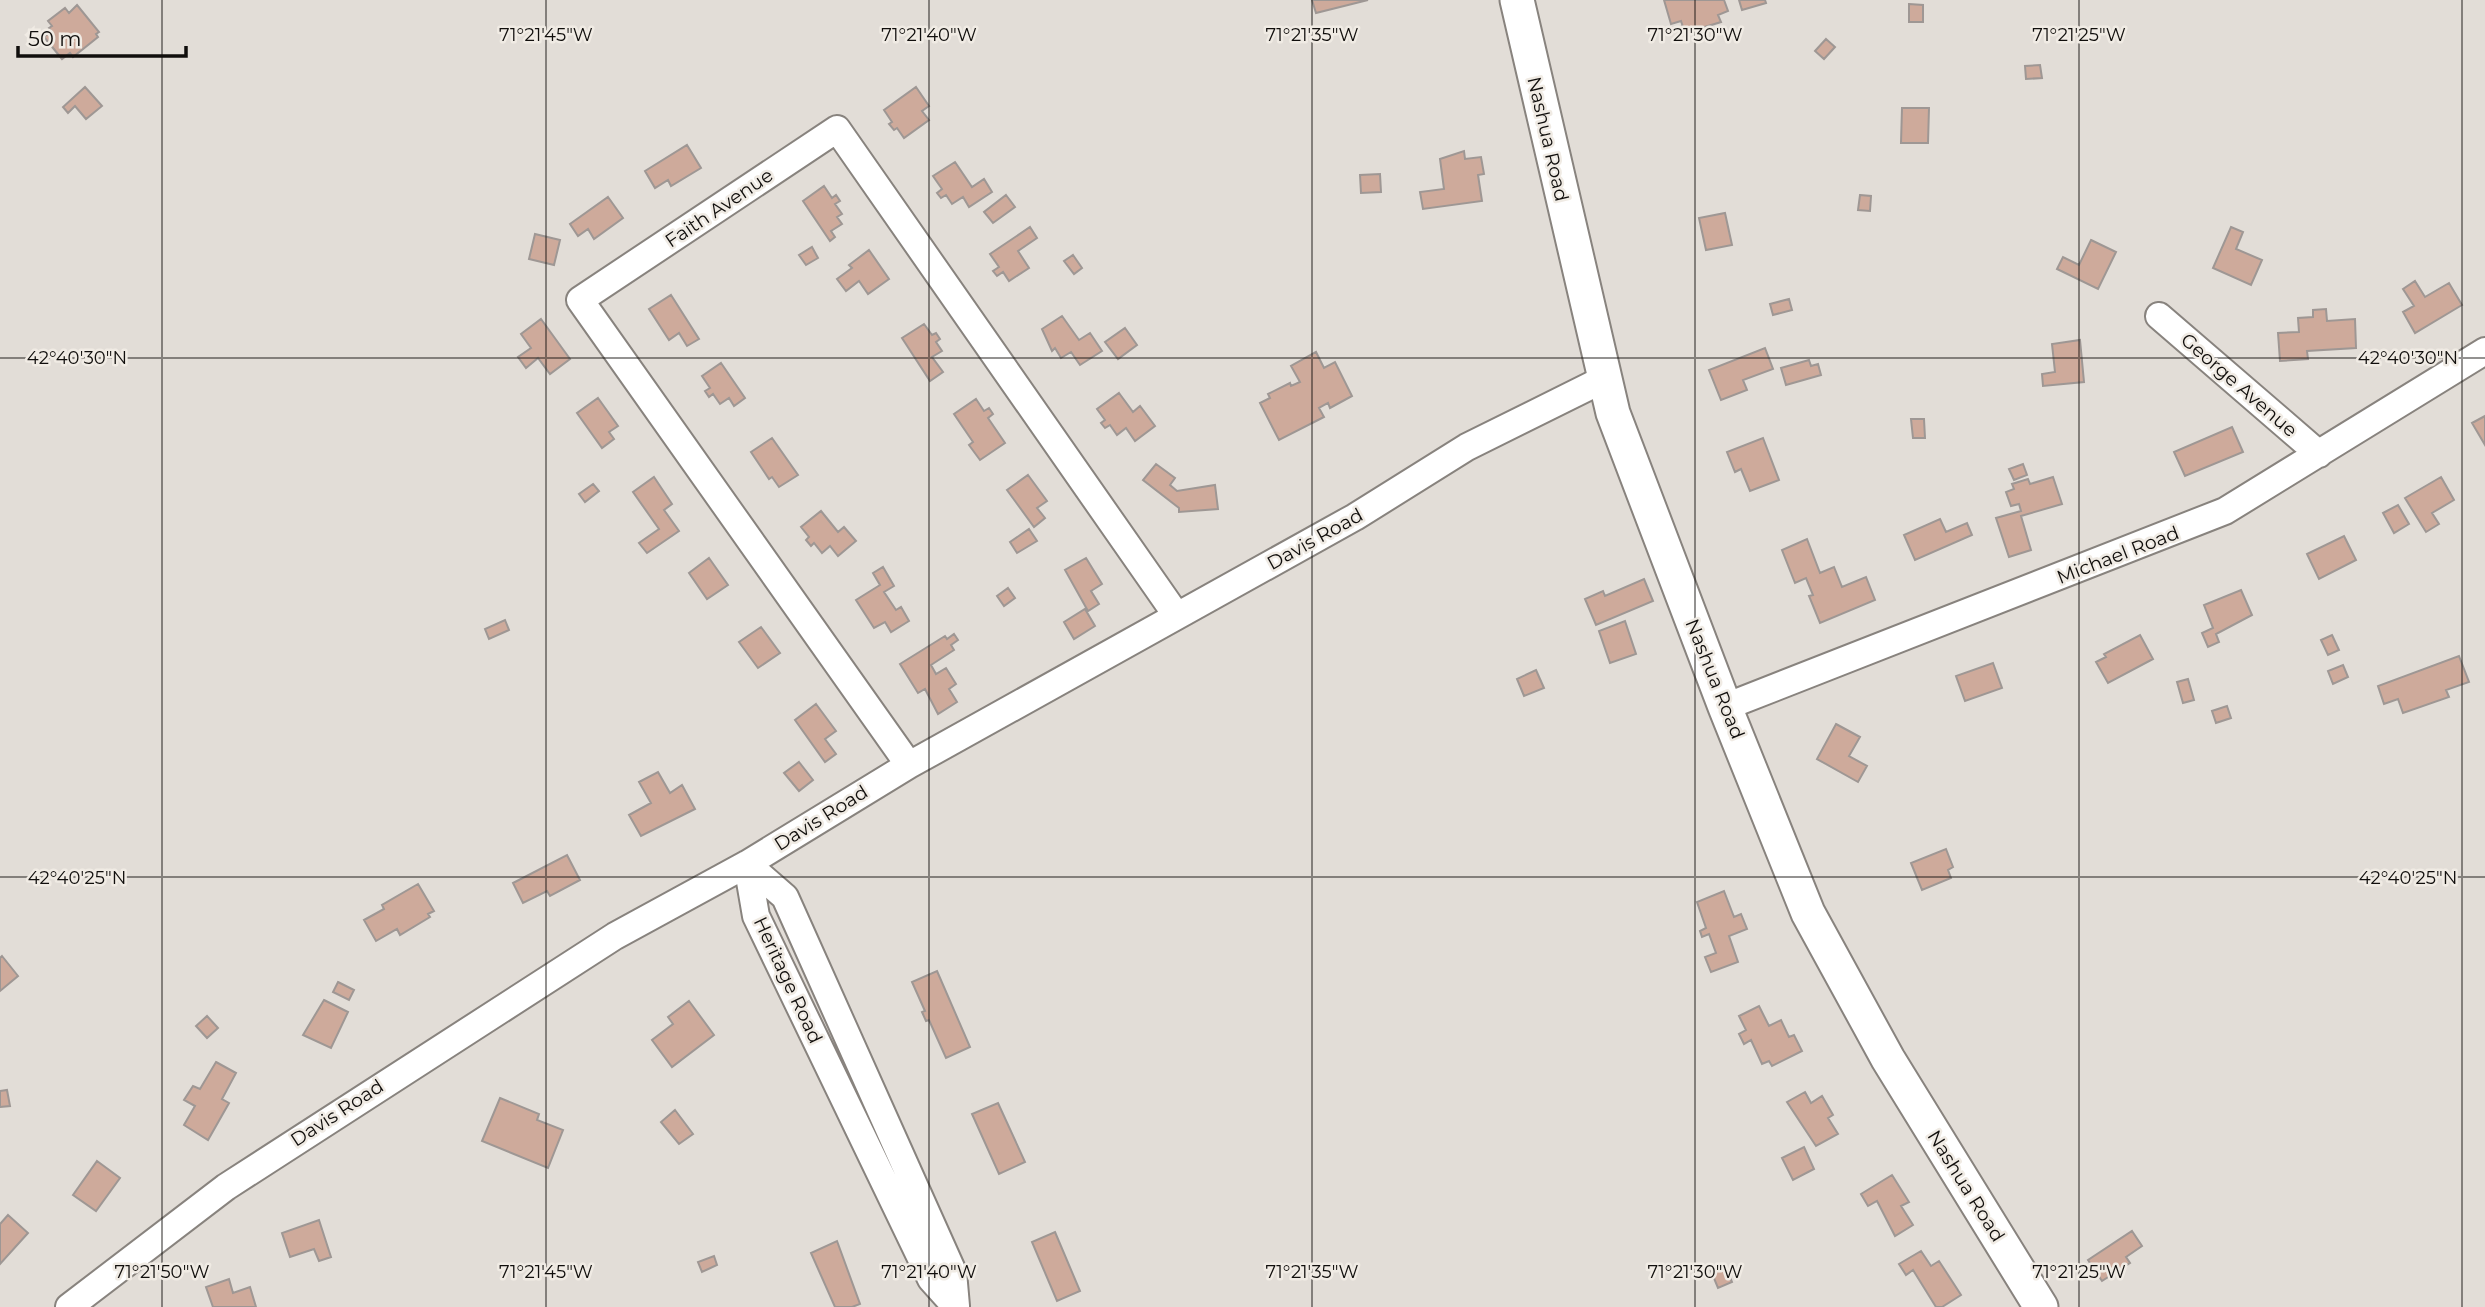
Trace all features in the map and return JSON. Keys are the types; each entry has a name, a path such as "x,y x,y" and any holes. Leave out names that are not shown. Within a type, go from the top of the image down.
{"main road":[{"name":"Nashua Road","path":"1517,0 1613,413 1725,707 1808,913 1888,1059 2041,1307"}],"street":[{"name":"Faith Avenue","path":"909,765 580,300 837,129 1177,616"},
{"name":"George Avenue","path":"2159,316 2319,454"},
{"name":"Michael Road","path":"1725,707 2203,521 2247,499 2485,351"},
{"name":"Davis Road","path":"69,1307 226,1187 346,1107 615,936 747,864 909,765 1356,517 1467,447 1604,379"},
{"name":"Heritage Road","path":"747,864 785,897 953,1272 956,1307"}],"building":[{"path":"1312,0 1368,0 1316,13"},
{"path":"1664,0 1724,0 1728,11 1718,15 1721,22 1685,33 1681,21 1671,24"},
{"path":"1739,0 1765,0 1766,3 1742,10"},
{"path":"1909,4 1923,5 1923,22 1909,22"},
{"path":"77,5 99,32 96,34 98,37 73,57 70,53 62,59 44,37 51,31 49,28 52,26 48,21 65,8 69,13"},
{"path":"1826,39 1835,47 1824,59 1815,51"},
{"path":"2040,65 2042,78 2026,79 2025,66"},
{"path":"85,87 102,106 86,119 75,106 68,113 63,107"},
{"path":"916,87 929,106 922,111 929,120 904,138 897,128 894,130 889,124 892,122 884,110"},
{"path":"1902,108 1929,108 1928,143 1901,143"},
{"path":"687,145 701,168 671,186 668,180 655,188 645,171"},
{"path":"1464,151 1465,159 1481,157 1484,174 1478,175 1482,201 1423,209 1420,192 1444,189 1440,159"},
{"path":"955,162 972,187 984,179 992,192 969,207 963,197 952,204 946,195 941,198 937,193 942,189 933,176"},
{"path":"1380,174 1381,192 1361,193 1360,175"},
{"path":"824,186 832,198 836,195 840,201 835,204 842,214 837,217 842,224 831,231 835,237 830,241 803,201"},
{"path":"1006,195 1015,207 993,223 984,212"},
{"path":"1860,195 1871,196 1870,211 1858,210"},
{"path":"608,197 623,218 594,239 588,229 578,236 570,224"},
{"path":"1725,213 1732,245 1706,250 1699,218"},
{"path":"1030,227 1037,238 1018,251 1029,268 1009,281 1003,272 997,276 993,271 999,267 990,254"},
{"path":"2231,227 2243,232 2236,249 2262,260 2251,285 2213,268"},
{"path":"535,234 560,240 554,265 529,259"},
{"path":"2091,240 2116,252 2098,289 2057,269 2063,257 2079,265"},
{"path":"812,247 818,258 806,265 799,255"},
{"path":"869,250 889,279 868,294 859,281 846,291 837,279 852,268 849,265"},
{"path":"1073,255 1082,268 1074,274 1064,261"},
{"path":"2415,281 2425,297 2449,283 2462,305 2415,333 2403,312 2414,306 2403,289"},
{"path":"671,295 699,339 687,346 679,333 669,340 649,309"},
{"path":"1789,299 1792,310 1773,315 1770,304"},
{"path":"2326,309 2327,321 2355,319 2356,348 2307,351 2308,359 2280,361 2278,333 2299,332 2298,318 2313,317 2313,310"},
{"path":"1062,316 1079,340 1090,333 1102,351 1080,365 1071,352 1061,358 1055,348 1052,351 1042,329"},
{"path":"541,319 570,359 550,374 538,358 526,368 518,357 531,348 521,334"},
{"path":"924,324 932,335 936,333 940,339 936,342 942,351 932,357 943,372 930,381 902,338"},
{"path":"1125,328 1137,345 1118,359 1105,342"},
{"path":"2080,340 2084,382 2043,386 2042,374 2055,372 2052,344"},
{"path":"1765,348 1773,369 1743,380 1747,390 1721,400 1709,370"},
{"path":"1316,352 1324,368 1335,362 1352,396 1330,408 1328,403 1319,408 1324,417 1279,440 1260,403 1270,398 1268,394 1290,383 1291,386 1300,382 1291,366"},
{"path":"1809,360 1811,366 1818,364 1821,375 1786,385 1781,368"},
{"path":"721,363 745,398 734,406 729,398 720,404 713,394 709,397 705,391 710,388 702,376"},
{"path":"1119,393 1133,412 1140,406 1155,426 1135,441 1126,428 1117,435 1110,425 1105,428 1101,423 1105,420 1097,409"},
{"path":"598,398 618,426 609,432 614,439 602,448 577,413"},
{"path":"976,399 984,411 989,408 993,414 988,418 1005,443 980,460 969,445 973,442 954,414"},
{"path":"2485,416 2485,445 2472,423"},
{"path":"1911,419 1924,419 1925,438 1913,438"},
{"path":"2232,427 2243,452 2185,476 2174,452"},
{"path":"772,438 798,475 779,487 772,477 769,479 751,452"},
{"path":"1763,438 1779,480 1750,491 1741,469 1735,472 1727,452"},
{"path":"1156,464 1175,478 1170,485 1177,491 1215,485 1218,509 1179,512 1179,508 1143,480"},
{"path":"2023,464 2027,475 2014,480 2009,469"},
{"path":"1028,475 1047,501 1037,508 1045,518 1034,527 1007,490"},
{"path":"654,477 672,504 664,510 679,531 647,553 639,543 659,529 633,492"},
{"path":"2053,477 2062,504 2021,516 2031,550 2009,557 1996,518 2021,511 2019,504 2011,506 2006,492 2014,489 2012,484 2028,479 2030,484"},
{"path":"2441,477 2454,500 2432,513 2439,524 2426,532 2405,498"},
{"path":"593,484 599,491 585,502 579,494"},
{"path":"2398,505 2409,524 2394,533 2383,513"},
{"path":"821,511 838,532 844,527 856,541 838,556 830,546 822,553 814,543 811,546 806,540 809,537 801,527"},
{"path":"1940,519 1946,532 1967,523 1972,535 1915,560 1904,535"},
{"path":"1029,529 1037,541 1017,553 1010,542"},
{"path":"2344,536 2356,560 2319,579 2307,554"},
{"path":"1807,539 1820,573 1834,567 1842,587 1866,577 1875,600 1820,623 1809,596 1813,595 1806,578 1795,583 1782,550"},
{"path":"709,558 728,585 707,599 689,573"},
{"path":"1086,558 1102,584 1091,591 1099,604 1088,611 1065,570"},
{"path":"883,567 894,586 884,592 896,610 901,607 909,621 891,632 885,622 874,628 856,600 880,585 873,573"},
{"path":"1644,579 1653,601 1596,625 1585,599 1603,591 1605,596"},
{"path":"1008,588 1015,598 1004,606 997,596"},
{"path":"2241,590 2252,615 2216,634 2219,642 2208,647 2202,633 2213,628 2204,605"},
{"path":"1085,609 1095,626 1074,639 1064,622"},
{"path":"505,620 509,630 489,639 485,629"},
{"path":"1625,621 1636,654 1610,663 1599,631"},
{"path":"761,627 780,653 758,668 739,642"},
{"path":"954,634 958,640 951,645 954,650 931,665 936,674 946,668 956,684 949,689 957,702 938,714 925,689 918,693 900,664 945,636 947,639"},
{"path":"2140,635 2153,659 2108,683 2096,662 2106,657 2104,654"},
{"path":"2332,635 2339,650 2328,655 2321,640"},
{"path":"2459,656 2469,682 2446,690 2449,697 2403,713 2398,699 2384,704 2378,686"},
{"path":"1993,663 2002,688 1965,701 1956,676"},
{"path":"2343,665 2348,677 2333,684 2328,671"},
{"path":"1536,670 1544,688 1524,696 1517,679"},
{"path":"2188,679 2194,700 2183,703 2177,682"},
{"path":"816,704 836,731 825,739 836,754 825,762 795,720"},
{"path":"2227,706 2231,718 2216,723 2212,711"},
{"path":"1836,724 1860,737 1849,756 1867,766 1858,782 1817,759"},
{"path":"799,762 813,780 799,791 784,773"},
{"path":"658,772 670,793 682,785 695,809 641,836 629,815 651,803 639,782"},
{"path":"1946,849 1953,867 1948,870 1951,878 1922,890 1911,863"},
{"path":"567,855 580,880 550,896 547,891 523,903 513,883"},
{"path":"418,884 434,911 428,914 430,917 400,935 397,929 376,941 364,920 384,909 382,905"},
{"path":"1724,891 1734,917 1741,914 1747,929 1729,936 1738,962 1711,972 1705,957 1716,953 1709,934 1702,937 1700,931 1706,928 1697,902"},
{"path":"2,956 18,976 0,991 0,958"},
{"path":"937,971 970,1047 946,1058 929,1020 926,1021 922,1012 925,1011 912,982"},
{"path":"338,982 354,990 349,1000 333,992"},
{"path":"324,1000 348,1012 331,1048 303,1035"},
{"path":"689,1001 714,1035 672,1067 652,1040 673,1024 668,1017"},
{"path":"1759,1006 1769,1026 1781,1020 1789,1037 1794,1035 1802,1051 1772,1066 1769,1061 1762,1064 1751,1040 1744,1044 1739,1034 1746,1030 1739,1016"},
{"path":"207,1016 218,1028 207,1038 196,1026"},
{"path":"216,1062 236,1073 222,1099 229,1103 208,1140 184,1125 195,1106 184,1100 193,1086 200,1089"},
{"path":"7,1090 10,1106 0,1107 0,1091"},
{"path":"1805,1092 1811,1103 1822,1096 1833,1115 1828,1118 1838,1134 1816,1146 1787,1102"},
{"path":"500,1098 539,1114 537,1120 563,1130 548,1168 482,1141"},
{"path":"998,1103 1025,1162 999,1174 972,1114"},
{"path":"675,1110 693,1134 679,1144 661,1122"},
{"path":"1804,1147 1814,1169 1793,1180 1782,1158"},
{"path":"97,1161 120,1178 96,1211 73,1195"},
{"path":"1892,1175 1909,1202 1901,1206 1913,1225 1895,1236 1877,1201 1868,1206 1861,1194"},
{"path":"8,1215 28,1233 0,1264 0,1224"},
{"path":"319,1220 331,1257 319,1261 314,1249 290,1257 282,1233"},
{"path":"2132,1231 2142,1246 2126,1257 2130,1263 2102,1281 2088,1260"},
{"path":"1055,1232 1080,1291 1057,1301 1032,1242"},
{"path":"837,1241 860,1304 852,1307 835,1307 811,1253"},
{"path":"1921,1251 1931,1266 1939,1261 1961,1295 1942,1307 1936,1307 1913,1270 1906,1275 1899,1264"},
{"path":"714,1256 717,1265 702,1272 698,1262"},
{"path":"1725,1265 1732,1282 1718,1288 1711,1271"},
{"path":"229,1279 233,1293 250,1287 256,1307 213,1307 206,1287"}]}
